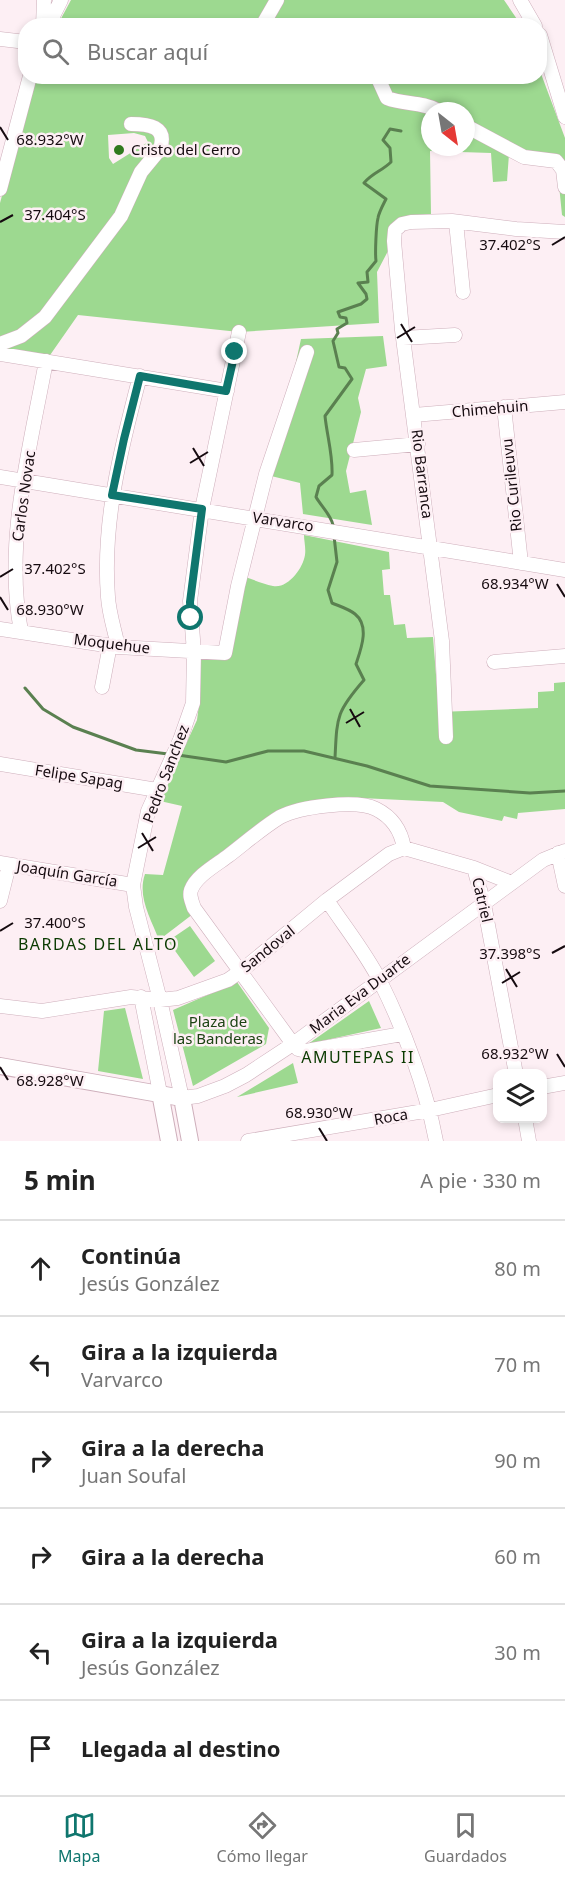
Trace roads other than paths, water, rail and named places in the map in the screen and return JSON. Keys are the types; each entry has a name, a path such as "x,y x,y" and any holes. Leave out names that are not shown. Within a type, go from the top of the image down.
{"main road":[{"name":"Maria Eva Duarte","path":"0,1066 182,1098"},
{"path":"160,1093 169,1141"},
{"path":"182,1098 190,1141"}],"street":[{"path":"43,18 44,0"},
{"path":"52,18 61,0"},
{"path":"267,18 277,0"},
{"path":"520,0 530,18"},
{"path":"0,39 18,41"},
{"path":"547,58 565,117"},
{"path":"0,186 28,84"},
{"path":"381,84 387,98 396,102 421,104"},
{"path":"0,344 30,330 45,317 126,209 136,180 160,149 162,143 160,132 156,128 143,124 131,124"},
{"path":"475,131 524,157 556,161 563,170 565,187"},
{"path":"463,292 456,222 565,232"},
{"name":"Rio Barranca","path":"446,737 442,641 403,338 393,240 395,230 402,224 456,222"},
{"name":"Pedro Sanchez","path":"182,1098 136,907 134,885 148,811 180,740 193,703 194,652 190,602 202,509 239,332"},
{"path":"403,338 454,335"},
{"path":"257,518 267,474 307,352"},
{"path":"0,354 226,391"},
{"name":"Carlos Novac","path":"21,631 16,603 15,565 24,481 46,361"},
{"path":"102,687 114,646 106,568 112,495 140,376"},
{"name":"Chimehuin","path":"414,415 565,402"},
{"name":"Rio Curileuvu","path":"504,407 521,563"},
{"path":"354,450 418,444"},
{"name":"Varvarco","path":"0,477 565,570"},
{"name":"Moquehue","path":"0,629 114,646 225,653 238,586 257,518"},
{"path":"494,662 565,656"},
{"name":"Felipe Sapag","path":"0,764 158,790"},
{"path":"402,1034 306,1051 292,1044 194,908 190,898 191,891 206,872 281,817 325,806 353,805 374,808 394,822 402,835 404,848 474,868 512,883"},
{"name":"Sandoval","path":"0,1006 42,1011 141,997 160,1000 178,998 228,980 327,900 389,854 404,848"},
{"path":"562,852 565,886"},
{"name":"Maria Eva Duarte","path":"182,1098 198,1096 246,1075 292,1044 543,860 562,852"},
{"path":"0,901 5,864"},
{"name":"Joaquín García","path":"5,864 134,885"},
{"name":"Catriel","path":"474,868 484,904 515,1069"},
{"path":"327,900 379,980 430,1110 436,1141"},
{"path":"141,997 160,1093"},
{"path":"547,1086 565,1083"},
{"name":"Roca","path":"248,1141 430,1110 493,1096"},
{"path":"526,1123 529,1141"}],"waterway":[{"path":"333,525 316,497 319,486 332,475 325,416 352,379 345,368 339,367 333,341 338,333 337,329 347,323 346,318 340,317 338,312 361,304 367,299 358,283 368,282 367,272 376,261 377,222 386,199 364,183 391,162 390,148 383,140 390,129 401,131"},
{"path":"334,536 337,562 328,590 332,603 353,612 360,619 363,638 356,664 364,680 348,700 340,716 336,733 335,758"},
{"path":"25,688 43,709 73,727 136,750 168,754"},
{"path":"178,755 226,762 268,751 304,751 367,766 430,786 530,793 565,791"}],"place":[{"name":"Cristo del Cerro","path":"119,150"}],"district":[{"name":"BARDAS DEL ALTO","path":"98,944"},
{"name":"AMUTEPAS II","path":"358,1057"}],"park label":[{"name":"Plaza de las Banderas","path":"218,1030"}]}
